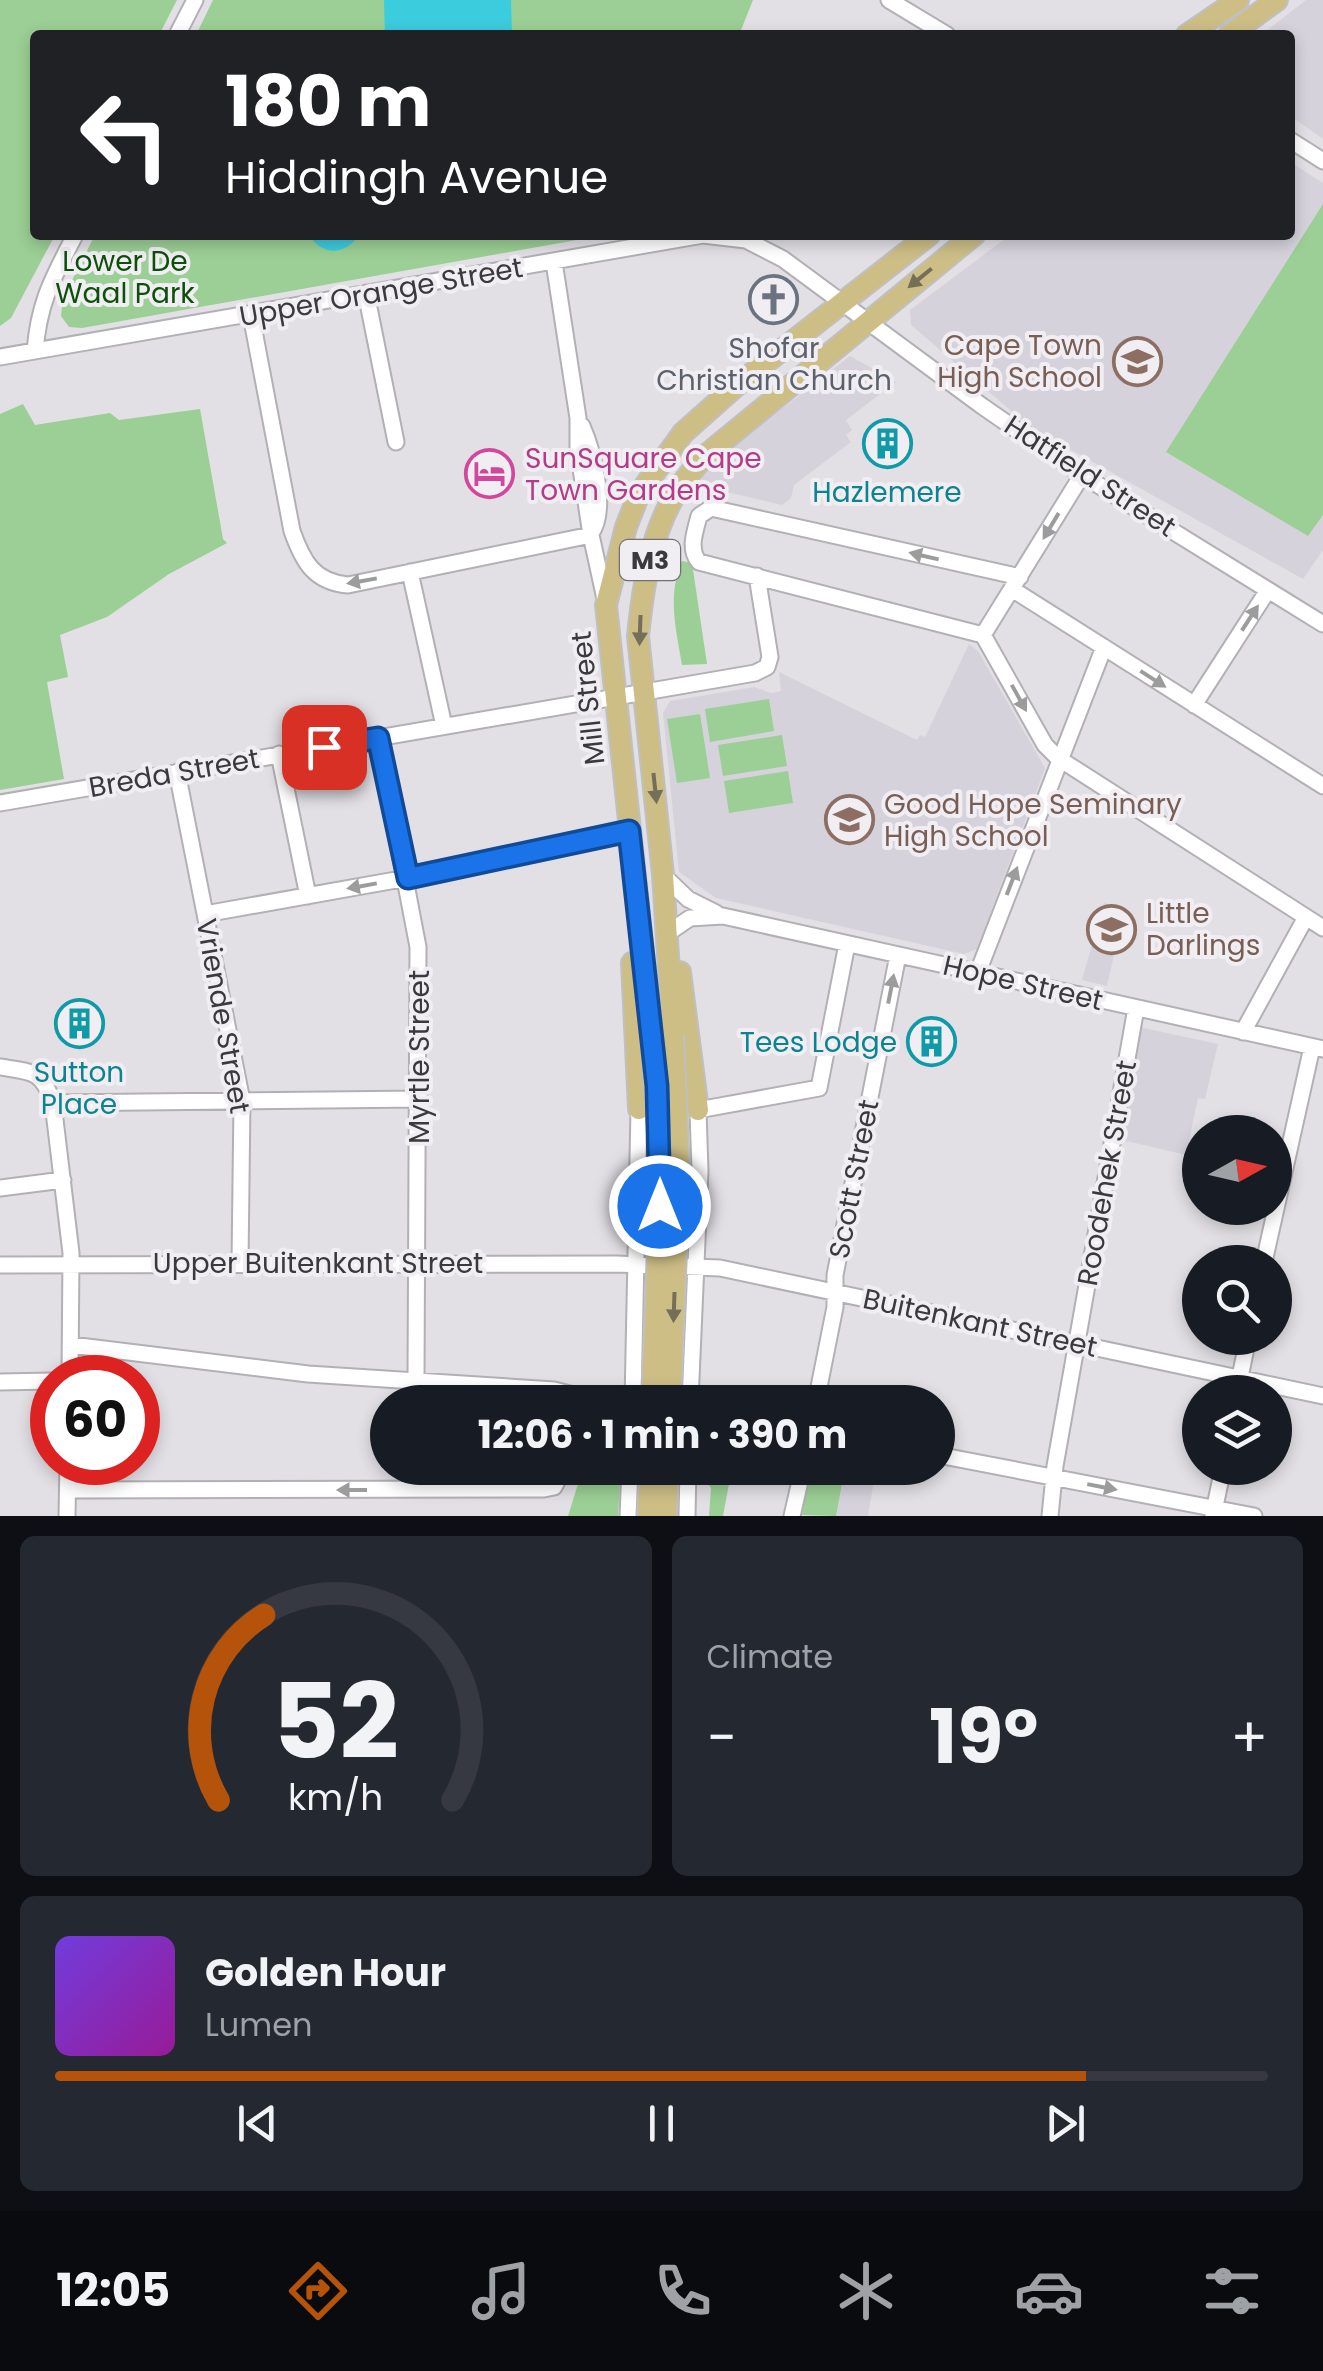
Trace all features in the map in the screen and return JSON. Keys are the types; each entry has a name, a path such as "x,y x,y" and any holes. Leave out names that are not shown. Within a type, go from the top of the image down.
{"main road":[{"path":"1194,30 1238,0"},
{"path":"1235,30 1277,0"},
{"name":"M3","path":"606,605 616,556 639,494 683,432 923,240"},
{"name":"M3","path":"644,691 638,636 642,601 655,541 676,492 728,434 968,240"},
{"name":"Mill Street","path":"606,605 632,856"},
{"name":"Mill Street","path":"644,691 668,938"},
{"path":"632,856 630,909 639,1109"},
{"name":"M3","path":"632,856 679,1145 671,1385"},
{"path":"668,938 680,972 698,1110"},
{"name":"M3","path":"653,1385 668,938"},
{"path":"648,1516 649,1485"},
{"path":"666,1516 667,1485"}],"street":[{"path":"180,30 195,0"},
{"path":"889,0 920,28"},
{"path":"1295,143 1323,162"},
{"path":"36,351 38,315 72,240"},
{"name":"Upper Orange Street","path":"0,357 675,240"},
{"name":"Upper Orange Street","path":"746,240 763,247 841,303"},
{"name":"Mill Street","path":"554,262 578,418 590,443 598,498 598,522 591,534 606,605"},
{"path":"366,293 396,442"},
{"name":"Hatfield Street","path":"841,303 1082,475 1323,624"},
{"path":"251,315 292,532 308,567 326,581 348,585 591,534"},
{"path":"983,635 1082,475"},
{"path":"1323,786 1104,647 1016,583 711,508 699,516 694,555 699,562 983,635 1045,744 1058,758 1323,928"},
{"path":"410,572 444,726"},
{"name":"Breda Street","path":"0,803 755,673 767,667 770,656 757,576"},
{"path":"1194,705 1268,590"},
{"path":"978,972 1104,647"},
{"name":"Myrtle Street","path":"378,738 408,878 418,946 416,1380"},
{"path":"279,754 308,896"},
{"name":"Vriende Street","path":"177,772 242,1101 240,1264"},
{"path":"205,914 408,878 629,831"},
{"name":"Hope Street","path":"663,875 688,899 723,916 1317,1048"},
{"name":"Hope Street","path":"668,938 690,918 723,916"},
{"path":"1243,1032 1306,918"},
{"path":"691,1385 700,1172 698,1110 819,1088 847,944"},
{"name":"Scott Street","path":"819,1385 898,955"},
{"name":"Roodehek Street","path":"1050,1516 1136,1008"},
{"path":"1268,1245 1317,1048"},
{"path":"0,1067 36,1074 46,1082 53,1103 70,1264 71,1355"},
{"path":"53,1103 420,1100"},
{"path":"633,1385 639,1109"},
{"path":"0,1188 63,1180"},
{"name":"Upper Buitenkant Street","path":"0,1265 636,1265"},
{"name":"Buitenkant Street","path":"636,1265 720,1268 1077,1344 1199,1375"},
{"path":"72,1345 308,1374 485,1385"},
{"path":"0,1382 30,1381"},
{"name":"Buitenkant Street","path":"1292,1392 1323,1396"},
{"path":"955,1458 1214,1512 1254,1516"},
{"path":"67,1516 68,1485"},
{"path":"68,1490 544,1489 555,1485"},
{"path":"628,1516 629,1485"},
{"path":"687,1516 688,1485"},
{"path":"792,1516 799,1485"},
{"path":"1214,1512 1220,1485"}],"shaded area":[{"path":"1306,0 1323,0 1323,139 1295,119 1295,30 1267,30"},
{"name":"Cape Town High School","path":"1295,165 1323,183 1323,550 1303,579 1030,427 911,325 910,310 1003,240 1295,240"},
{"path":"850,356 896,382 846,420 852,430 846,435 851,442 794,485 791,498 782,505 702,486 702,478 726,452"},
{"name":"Good Hope Seminary High School","path":"969,644 978,651 1045,768 977,949 964,954 716,898 679,872 663,713 670,701 754,687 771,693 781,691 779,672 917,740 920,735 925,737"},
{"name":"Little Darlings","path":"1104,903 1133,914 1118,955 1114,955 1107,986 1082,980"},
{"path":"1139,1027 1218,1044 1205,1099 1198,1098 1194,1115 1182,1115 1182,1154 1118,1139"},
{"path":"842,1485 873,1485 868,1516 836,1516"}],"green space":[{"path":"0,0 177,0 162,30 30,30 30,240 52,240 11,318 0,326"},
{"path":"213,0 753,0 741,30 198,30"},
{"path":"1323,204 1323,515 1308,536 1166,452"},
{"name":"Lower De Waal Park","path":"92,240 577,240 82,328 69,327 61,316 63,298"},
{"path":"23,404 35,425 110,413 119,420 200,409 223,539 227,543 169,574 107,617 60,635 68,677 47,682 64,779 0,790 0,414"},
{"path":"682,561 692,563 707,664 682,665 674,600"},
{"path":"769,699 774,731 710,742 705,709"},
{"path":"700,714 710,778 677,783 667,719"},
{"path":"782,735 787,766 723,776 718,745"},
{"path":"788,771 793,803 729,813 724,781"},
{"path":"578,1485 620,1485 618,1516 568,1516"},
{"path":"709,1485 729,1485 723,1516 709,1516"},
{"path":"808,1485 842,1485 836,1516 802,1515"}],"water":[{"path":"384,0 511,0 512,30 385,30"},
{"path":"313,240 355,240 334,251"}],"place":[{"name":"Shofar Christian Church","path":"774,300"},
{"name":"Cape Town High School","path":"1137,361"},
{"name":"Hazlemere","path":"887,444"},
{"name":"SunSquare Cape Town Gardens","path":"490,474"},
{"name":"Good Hope Seminary High School","path":"849,820"},
{"name":"Little Darlings","path":"1111,929"},
{"name":"Sutton Place","path":"79,1024"},
{"name":"Tees Lodge","path":"932,1042"}],"route":[{"path":"324,747 378,738 408,878 629,831 657,1086 660,1206"}]}
